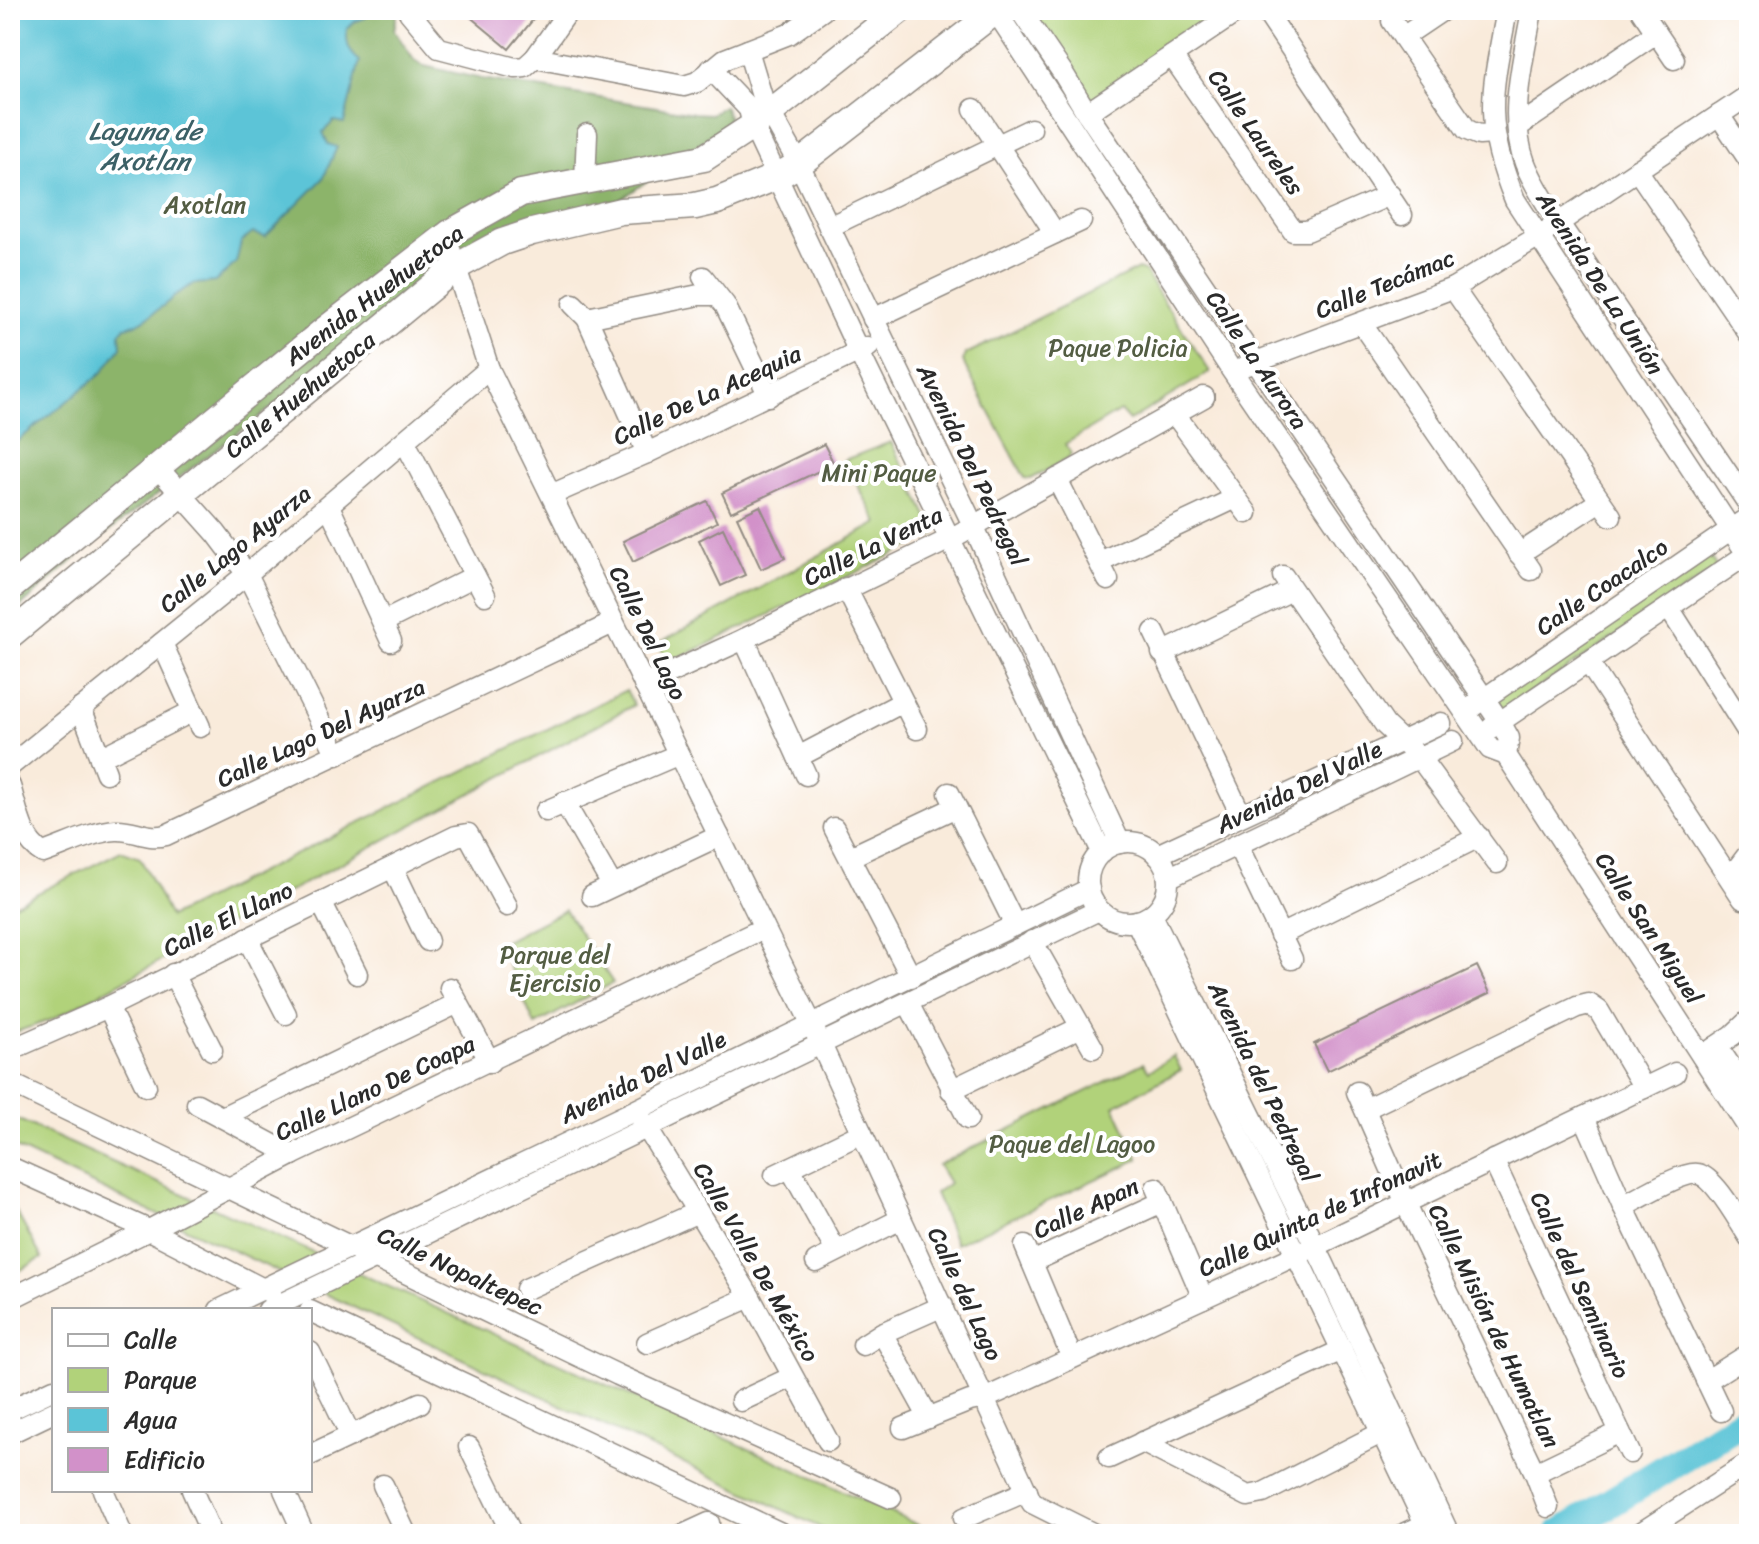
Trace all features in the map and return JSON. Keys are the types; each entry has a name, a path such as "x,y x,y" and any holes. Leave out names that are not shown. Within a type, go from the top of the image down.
{"main road":[{"name":"Avenida Huehuetoca","path":"10,588 321,333 446,237 521,193 704,158 759,112 900,10"},
{"path":"788,170 996,10"},
{"name":"Calle Huehuetoca","path":"10,635 456,267 502,242 621,211 695,206 717,201 788,170"}],"street":[{"path":"409,12 430,39 447,51 515,68 525,67 535,58 569,10"},
{"path":"535,58 684,86 697,82 730,58 789,34 823,10"},
{"name":"Calle La Aurora","path":"996,10 1232,371 1481,735"},
{"name":"Calle La Aurora","path":"1020,10 1500,722"},
{"path":"1087,113 1240,10"},
{"path":"1265,10 1402,215"},
{"path":"1443,10 1398,29 1467,130 1479,135 1493,134"},
{"name":"Avenida De La Unión","path":"1507,10 1492,92 1493,134 1502,169 1515,200 1748,555"},
{"name":"Avenida De La Unión","path":"1532,10 1516,98 1524,160 1536,187 1558,222 1749,505"},
{"path":"1641,10 1674,59"},
{"path":"1519,126 1656,33"},
{"name":"Calle Laureles","path":"1172,56 1293,231 1307,231 1390,195"},
{"path":"730,58 759,112"},
{"path":"730,58 759,112"},
{"name":"Calle Tecámac","path":"1232,371 1453,288 1539,236 1749,95"},
{"path":"974,109 1055,233"},
{"name":"Avenida Del Pedregal","path":"759,112 788,170 859,352 950,539 1111,848"},
{"path":"1719,115 1749,160"},
{"path":"829,227 1031,129"},
{"path":"585,181 587,134"},
{"name":"Avenida Del Pedregal","path":"788,170 829,227 973,525 1111,848"},
{"path":"1637,170 1749,334"},
{"path":"873,319 1081,221"},
{"name":"Calle Del Lago","path":"446,237 489,369 821,1045"},
{"path":"703,277 725,305 769,396"},
{"path":"1361,323 1525,562 1606,508 1453,288"},
{"path":"647,453 580,311 716,295"},
{"name":"Calle De La Acequia","path":"553,494 883,341"},
{"name":"Calle Lago Ayarza","path":"10,766 247,574 489,369"},
{"name":"Calle La Venta","path":"644,685 950,539 1204,397"},
{"path":"1057,479 1104,571 1241,505 1174,413"},
{"path":"405,442 485,595"},
{"path":"157,467 247,574 337,755"},
{"path":"329,506 387,632 475,576"},
{"name":"Calle Coacalco","path":"1465,712 1749,517"},
{"path":"1481,735 1748,555"},
{"path":"1162,653 1288,583 1385,725 1419,757 1497,863"},
{"path":"846,588 917,729"},
{"path":"1669,608 1749,734"},
{"name":"Calle Lago Del Ayarza","path":"18,836 43,853 100,832 121,830 152,838 166,835 613,623"},
{"path":"1154,632 1241,815"},
{"path":"744,639 802,766 903,702"},
{"path":"81,708 103,765 197,719 162,643"},
{"path":"1588,662 1743,899"},
{"name":"Calle San Miguel","path":"1500,722 1509,738 1506,755"},
{"name":"Avenida Del Valle","path":"1157,855 1441,723"},
{"name":"Calle San Miguel","path":"1481,735 1490,749 1506,755 1709,1051 1740,1082"},
{"name":"Avenida Del Valle","path":"1168,878 1453,741"},
{"path":"612,885 555,806 677,755"},
{"path":"10,786 18,836"},
{"path":"850,857 952,800 1015,925"},
{"path":"834,828 911,977"},
{"name":"Calle El Llano","path":"10,1050 108,1007 456,836 468,834 507,906"},
{"path":"592,896 719,836"},
{"path":"1280,935 1479,837"},
{"path":"1134,843 1157,855 1168,878 1164,899 1144,918 1115,920 1099,910 1089,889 1091,869 1111,848 1134,843"},
{"path":"1238,846 1292,959"},
{"path":"1730,878 1749,853"},
{"path":"393,868 428,941"},
{"name":"Avenida Del Valle","path":"223,1308 1089,889"},
{"path":"321,902 357,974"},
{"name":"Avenida Del Valle","path":"272,1308 1099,910"},
{"name":"Avenida del Pedregal","path":"1144,918 1436,1527"},
{"name":"Calle Llano De Coapa","path":"10,1299 292,1155 764,928"},
{"path":"247,938 286,1014"},
{"path":"1032,941 1093,1048"},
{"path":"173,974 212,1050"},
{"path":"222,1117 454,996 490,1062"},
{"path":"908,1003 968,1119"},
{"name":"Calle Misión de Humatlan","path":"1548,1507 1535,1473 1361,1101 1589,1004 1599,1011 1644,1088"},
{"path":"108,1007 146,1086"},
{"path":"1709,1051 1749,1020"},
{"path":"951,1090 1081,1027"},
{"name":"Calle del Lago","path":"821,1045 1032,1503 1094,1534"},
{"name":"Calle Quinta de Infonavit","path":"903,1428 970,1401 986,1398 1305,1251 1675,1073"},
{"path":"1740,1082 1749,1129"},
{"name":"Calle Nopaltepec","path":"10,1083 618,1375 891,1498"},
{"path":"197,1104 292,1155"},
{"name":"Calle Valle De México","path":"636,1110 750,1297 828,1441"},
{"path":"1584,1117 1721,1411"},
{"path":"836,1251 782,1171 862,1133"},
{"name":"Calle del Seminario","path":"1493,1160 1630,1453"},
{"path":"10,1167 149,1230 303,1308"},
{"path":"1623,1206 1688,1175 1700,1174 1711,1182 1749,1237"},
{"name":"Calle Apan","path":"1072,1358 1028,1254 1159,1195 1203,1298"},
{"path":"526,1289 698,1212"},
{"path":"816,1262 901,1219"},
{"name":"Avenida del Pedregal","path":"1305,1251 1342,1350 1381,1433 1436,1527"},
{"path":"647,1343 750,1297"},
{"path":"863,1345 882,1333 943,1306"},
{"path":"312,1312 783,1534"},
{"path":"882,1333 929,1418"},
{"path":"1109,1458 1342,1350"},
{"path":"1706,1381 1749,1354"},
{"path":"312,1356 351,1436"},
{"path":"741,1401 792,1377"},
{"path":"10,1410 52,1390"},
{"path":"312,1454 420,1403"},
{"path":"10,1433 52,1413"},
{"path":"1535,1473 1620,1432"},
{"path":"1142,1442 1248,1496 1263,1493 1381,1433"},
{"path":"469,1447 512,1534"},
{"path":"1639,1534 1749,1463"},
{"path":"383,1485 406,1534"},
{"path":"964,1518 1027,1491"},
{"path":"104,1492 122,1534"},
{"path":"193,1492 208,1526"},
{"path":"285,1492 304,1534"},
{"path":"685,1534 709,1523"},
{"path":"1404,1534 1436,1527"}],"green space":[{"name":"Axotlan","path":"10,10 398,10 394,30 414,60 424,66 482,79 694,113 711,114 724,106 729,118 723,127 620,200 529,220 244,428 87,548 10,616"},
{"path":"1025,10 1228,10 1091,107"},
{"name":"Paque Policia","path":"1138,269 1144,271 1210,372 1129,421 1120,411 1065,444 1071,453 1069,458 1031,479 1025,478 965,366 963,360 966,354"},
{"name":"Mini Paque","path":"891,442 936,534 669,663 658,644 878,523 844,460"},
{"path":"1708,553 1717,568 1501,713 1488,701"},
{"path":"626,690 634,705 53,1019 10,1034 10,907 121,851 140,858 170,917"},
{"name":"Parque del Ejercisio","path":"565,910 613,983 535,1025 499,944"},
{"name":"Paque del Lagoo","path":"1174,1056 1181,1070 1114,1106 1139,1159 956,1244 935,1193 949,1183 938,1165 1143,1063 1149,1071"},
{"path":"10,1116 938,1534 834,1534 10,1145"},
{"path":"10,1201 42,1258 10,1276"}],"water":[{"name":"Laguna de Axotlan","path":"10,10 367,10 367,17 354,22 347,29 349,47 360,61 344,123 334,121 323,132 328,144 337,147 323,179 265,237 253,233 241,242 236,263 215,282 189,286 144,319 125,327 120,333 121,347 101,374 10,447"}],"building":[{"path":"462,10 541,10 509,49"},
{"path":"824,444 834,464 731,512 722,493"},
{"path":"707,501 717,522 633,562 623,541"},
{"path":"760,506 785,558 761,569 737,517"},
{"path":"723,528 745,575 721,586 699,540"},
{"path":"1477,966 1490,993 1327,1071 1314,1044"}],"waterway":[{"path":"1560,1534 1749,1417"}]}
